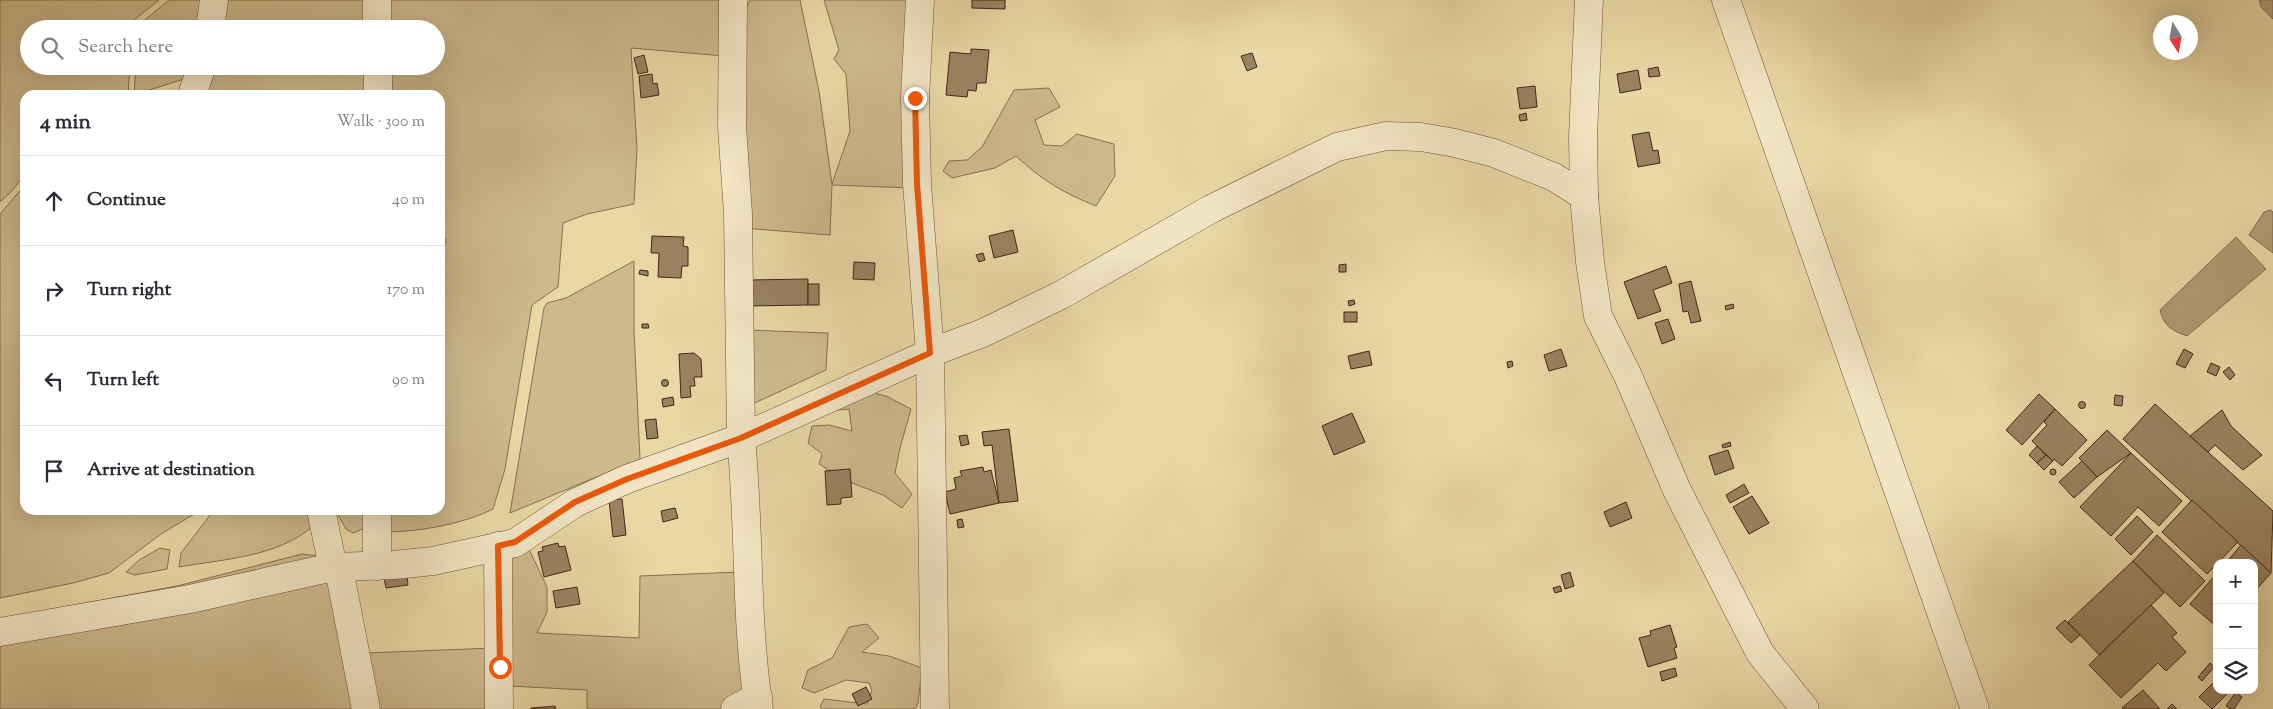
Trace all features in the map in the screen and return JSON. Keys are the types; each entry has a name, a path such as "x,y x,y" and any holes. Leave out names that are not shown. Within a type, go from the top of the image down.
{"street":[{"path":"211,20 214,0"},
{"path":"377,0 377,20"},
{"path":"733,0 732,126 738,214 741,438 745,476 751,705"},
{"path":"920,0 915,98 917,184 930,353 935,709"},
{"path":"1589,0 1583,136 1584,196 1594,295 1598,316 1608,340 1628,376 1676,490 1760,653 1805,709"},
{"path":"1726,0 1829,287 1975,709"},
{"path":"194,90 199,75"},
{"path":"378,75 378,90"},
{"path":"0,632 190,599 333,567 377,566 433,561 515,542 575,502 627,479 741,438 930,353 983,333 1061,295 1210,209 1337,147 1361,140 1386,136 1421,137 1455,143 1494,153 1554,177 1584,196"},
{"path":"322,515 333,567 341,580 366,709"},
{"path":"377,515 377,566"},
{"path":"498,546 499,709"}],"shaded area":[{"path":"0,0 159,0 134,20 20,20 20,75 129,75 128,90 20,90 20,180 0,202"},
{"path":"169,0 205,0 202,20 145,20"},
{"path":"225,0 366,0 367,20 221,20"},
{"path":"386,0 727,0 724,56 631,48 637,149 634,204 587,214 563,223 558,287 532,305 505,469 493,509 455,523 412,531 385,532 386,515 445,515 446,239 445,90 385,90 385,75 445,75 445,20 385,20"},
{"path":"750,0 800,0 819,91 832,184 850,131 846,74 834,59 839,50 824,0 911,0 911,188 832,185 830,235 743,228 739,23"},
{"path":"2259,0 2273,0 2273,19 2261,7"},
{"path":"135,75 191,75 190,77 150,90 134,90"},
{"path":"211,75 368,75 369,90 203,90"},
{"path":"1049,88 1060,107 1035,120 1044,145 1062,146 1077,134 1114,144 1115,176 1096,206 1053,185 1016,156 995,168 952,178 943,171 949,161 967,160 982,147 1014,90"},
{"path":"20,191 20,515 193,515 161,534 109,573 73,583 0,598 0,214"},
{"path":"2270,210 2273,212 2273,253 2249,235 2264,212"},
{"path":"2236,237 2266,269 2187,336 2173,330 2163,320 2160,310"},
{"path":"634,261 634,330 640,459 510,513 544,308 547,303 566,298"},
{"path":"746,330 828,333 826,370 744,408"},
{"path":"859,390 886,396 911,409 895,473 912,494 902,508 883,495 842,479 819,464 822,454 808,443 812,426 829,425 852,431 849,409 824,411"},
{"path":"210,515 314,515 313,526 299,536 284,544 250,555 179,567 181,553"},
{"path":"338,515 368,515 367,527 353,533 346,529"},
{"path":"526,543 547,587 547,612 537,633 639,638 640,576 739,572 745,696 721,709 587,709 587,690 508,686 506,547"},
{"path":"160,548 170,550 167,569 135,575 126,572 139,560"},
{"path":"302,554 321,556 332,574 358,709 0,709 0,619 177,586"},
{"path":"867,624 879,638 862,652 889,656 922,668 918,703 915,709 823,709 820,707 824,699 867,704 872,690 869,683 846,680 814,693 802,688 808,670 832,658 849,627"},
{"path":"494,648 491,709 377,709 365,653"}],"building":[{"path":"972,0 1005,0 1005,9 972,8"},
{"path":"971,49 989,50 986,83 977,83 976,91 968,90 967,97 946,95 950,52 971,54"},
{"path":"1252,53 1257,67 1247,71 1241,56"},
{"path":"644,55 648,72 638,74 634,58"},
{"path":"1658,67 1660,76 1649,77 1648,69"},
{"path":"1638,70 1641,89 1620,93 1617,74"},
{"path":"652,74 653,84 657,83 659,95 641,98 639,76"},
{"path":"1535,86 1537,107 1520,109 1517,88"},
{"path":"1526,113 1527,120 1520,121 1519,115"},
{"path":"1649,132 1653,151 1658,150 1660,163 1638,167 1632,135"},
{"path":"1013,230 1018,252 994,258 989,236"},
{"path":"652,236 684,237 683,246 688,247 688,266 682,266 681,278 658,277 659,253 651,253"},
{"path":"983,253 985,260 979,262 976,255"},
{"path":"854,262 875,263 874,280 853,279"},
{"path":"1346,264 1346,272 1339,272 1339,265"},
{"path":"1666,266 1672,283 1653,290 1661,311 1638,319 1624,282"},
{"path":"640,270 648,271 648,276 639,274"},
{"path":"808,279 808,305 748,306 748,280"},
{"path":"1691,281 1701,321 1691,323 1688,311 1683,312 1679,284"},
{"path":"808,284 819,284 819,305 808,305"},
{"path":"1354,300 1355,304 1349,306 1348,301"},
{"path":"1733,304 1734,308 1726,310 1725,306"},
{"path":"1344,312 1357,312 1357,322 1344,322"},
{"path":"1668,319 1675,339 1662,344 1655,323"},
{"path":"642,324 648,324 649,328 642,328"},
{"path":"1561,349 1567,366 1549,371 1544,355"},
{"path":"2184,349 2193,354 2185,368 2176,364"},
{"path":"1369,351 1372,365 1351,369 1348,356"},
{"path":"694,353 701,359 702,377 694,377 695,386 690,386 691,397 681,398 679,354"},
{"path":"1512,361 1513,366 1508,368 1507,362"},
{"path":"2211,363 2220,367 2216,376 2207,372"},
{"path":"2229,367 2235,375 2230,380 2223,372"},
{"path":"665,380 668,383 665,386 662,383"},
{"path":"2039,394 2055,409 2022,445 2006,430"},
{"path":"2115,395 2123,396 2122,406 2114,405"},
{"path":"673,397 674,405 663,407 662,399"},
{"path":"2082,401 2086,405 2082,409 2078,405"},
{"path":"2155,404 2273,511 2271,573 2258,561 2258,559 2256,559 2123,439"},
{"path":"2055,409 2087,440 2062,466 2054,459 2053,461 2032,441 2047,425 2044,422"},
{"path":"2222,410 2231,426 2262,455 2243,470 2215,445 2208,452 2190,436"},
{"path":"1352,413 1365,442 1334,455 1322,426"},
{"path":"656,419 658,438 647,439 645,420"},
{"path":"1009,429 1018,501 999,503 992,445 984,446 982,432"},
{"path":"2107,430 2131,453 2097,477 2079,458"},
{"path":"967,435 969,444 961,446 959,436"},
{"path":"1730,442 1731,446 1723,448 1722,445"},
{"path":"2037,446 2046,455 2037,463 2029,455"},
{"path":"1728,450 1734,468 1715,475 1709,456"},
{"path":"2131,453 2182,501 2159,526 2138,507 2111,536 2080,507"},
{"path":"2046,455 2053,461 2044,470 2037,463"},
{"path":"2082,461 2097,477 2074,498 2059,482"},
{"path":"983,467 984,472 991,470 999,503 950,514 945,492 956,489 954,478 962,476 960,471"},
{"path":"850,469 852,497 841,498 841,504 827,505 825,471"},
{"path":"2053,469 2056,472 2053,475 2050,472"},
{"path":"1744,484 1749,493 1730,503 1726,495"},
{"path":"1752,496 1769,523 1749,534 1733,507"},
{"path":"622,499 626,535 613,537 609,500"},
{"path":"2192,500 2238,542 2222,559 2213,559 2213,568 2207,574 2162,532"},
{"path":"1626,502 1632,518 1610,527 1604,512"},
{"path":"675,508 678,518 663,522 661,511"},
{"path":"2137,516 2153,532 2131,555 2115,539"},
{"path":"962,519 964,527 958,528 957,520"},
{"path":"2157,535 2205,581 2180,607 2133,561"},
{"path":"558,543 559,547 565,546 571,570 544,577 538,552 543,551 542,547"},
{"path":"2241,545 2256,559 2229,559"},
{"path":"2133,561 2164,593 2099,655 2068,622"},
{"path":"2258,561 2271,573 2258,588"},
{"path":"1570,572 1574,586 1565,589 1561,575"},
{"path":"407,575 408,585 386,588 384,578"},
{"path":"2213,578 2213,624 2190,604"},
{"path":"1560,586 1562,591 1555,593 1553,588"},
{"path":"577,587 580,604 556,608 553,591"},
{"path":"2151,605 2177,633 2172,637 2186,652 2166,671 2158,663 2121,698 2089,665"},
{"path":"2065,620 2080,635 2071,643 2056,628"},
{"path":"1670,625 1677,647 1674,648 1677,658 1648,667 1639,638 1651,635 1650,631"},
{"path":"2210,663 2213,666 2202,681 2198,677"},
{"path":"1675,668 1677,676 1662,681 1660,672"},
{"path":"2213,683 2213,694 2227,694 2212,709 2199,697"},
{"path":"866,687 872,699 858,706 852,694"},
{"path":"2143,690 2160,709 2122,708"},
{"path":"2235,694 2242,697 2234,709 2226,706"},
{"path":"2172,704 2177,709 2167,709"},
{"path":"555,706 556,709 531,709 531,708"}],"route":[{"path":"500,667 498,546 515,542 575,502 627,479 741,438 930,353 917,184 915,98"}]}
